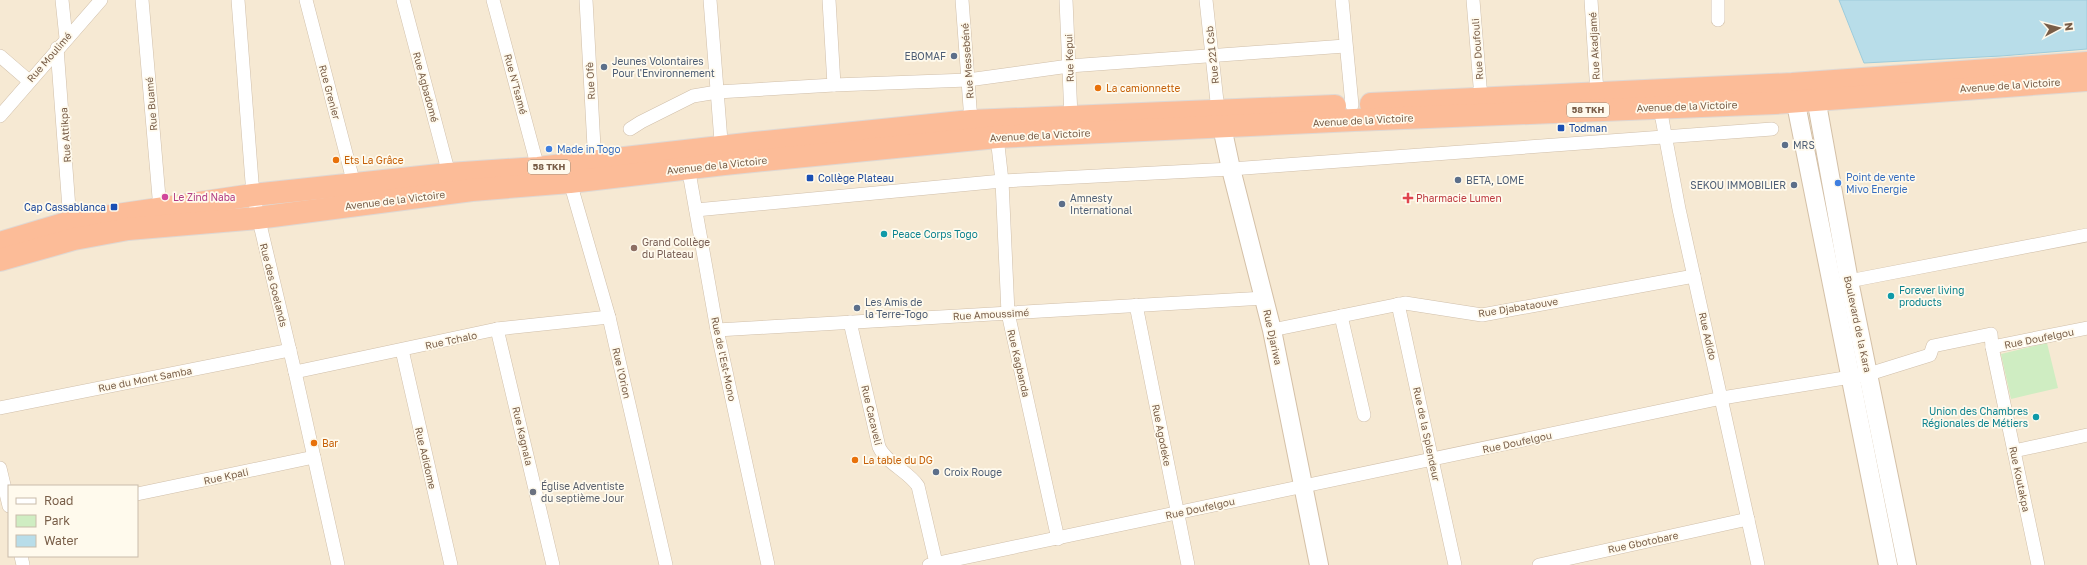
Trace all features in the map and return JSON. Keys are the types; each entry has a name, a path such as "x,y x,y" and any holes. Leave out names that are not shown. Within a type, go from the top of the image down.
{"highway":[{"name":"Avenue de la Victoire","path":"0,260 39,248 100,233 175,224 257,218 472,190 570,182 686,160 971,121 1071,117 1220,119 1660,108 2087,63"},
{"name":"Avenue de la Victoire","path":"723,155 997,137 1220,119 1352,105 1597,93 1804,92 2087,80"},
{"name":"Avenue de la Victoire","path":"0,243 70,222 253,195 449,174 538,168 590,162 686,160"}],"main road":[{"name":"Boulevard de la Kara","path":"1804,92 1849,281 1907,565"},
{"name":"Boulevard de la Kara","path":"1804,92 1850,378 1888,565"},
{"name":"Rue Djariwa","path":"1220,119 1231,169 1265,298 1319,565"}],"street":[{"path":"62,0 66,38"},
{"name":"Rue Moulimé","path":"0,116 57,48 101,0"},
{"name":"Rue Buamé","path":"142,0 160,208"},
{"name":"Rue des Goelands","path":"238,0 253,195 257,218 290,350 338,565"},
{"name":"Rue Grenier","path":"306,0 354,184"},
{"name":"Rue Agbadomé","path":"403,0 449,174"},
{"name":"Rue N'Tsamé","path":"493,0 538,168"},
{"name":"Rue Ofè","path":"586,0 594,147 590,162"},
{"path":"710,0 723,155"},
{"path":"830,0 834,85"},
{"name":"Rue Messebéné","path":"962,0 971,121"},
{"name":"Rue Kepui","path":"1066,0 1071,117"},
{"name":"Rue 221 Csb","path":"1206,0 1220,119"},
{"path":"1342,0 1352,105"},
{"name":"Rue Doufouli","path":"1473,0 1481,98"},
{"name":"Rue Akadjamé","path":"1591,0 1597,93"},
{"path":"1718,0 1718,20"},
{"path":"630,129 694,96 717,92 834,85 968,80 1069,66 1212,54 1346,46"},
{"name":"Rue Attikpa","path":"57,48 65,129 70,222"},
{"path":"0,56 29,81"},
{"name":"Rue Adido","path":"1660,108 1694,276 1758,565"},
{"path":"696,210 1002,181 1231,169 1772,129"},
{"name":"Rue Kagbanda","path":"997,137 1002,181 1008,313 1058,539"},
{"name":"Rue de l'Est-Mono","path":"686,160 717,330 768,565"},
{"name":"Rue l'Orion","path":"570,182 609,317 666,565"},
{"path":"1849,281 2087,235"},
{"name":"Rue Djabataouve","path":"1272,330 1405,303 1482,315 1694,276"},
{"name":"Rue Amoussimé","path":"717,330 1265,298"},
{"name":"Rue de la Splendeur","path":"1398,304 1455,565"},
{"name":"Rue Agodeke","path":"1136,305 1188,565"},
{"path":"1341,316 1364,414"},
{"name":"Rue Tchalo","path":"295,372 497,330 609,317"},
{"name":"Rue Cacaveli","path":"850,322 879,447 882,453 914,480 918,486 933,564"},
{"name":"Rue Doufelgou","path":"933,564 1058,539 1177,512 1304,487 1722,398 1869,374 1930,355 1933,346 1991,334 1992,347 2087,328"},
{"name":"Rue Kagnala","path":"497,330 553,565"},
{"name":"Rue Koutakpa","path":"1992,347 2038,565"},
{"name":"Rue du Mont Samba","path":"0,408 290,350"},
{"name":"Rue Adidome","path":"402,350 450,565"},
{"path":"2014,450 2087,435"},
{"name":"Rue Kpali","path":"138,494 314,457"},
{"path":"0,468 8,502"},
{"name":"Rue Gbotobare","path":"1539,565 1748,519"}],"shaded area":[{"path":"0,0 2087,0 2087,565 0,565"}],"green space":[{"path":"2047,343 2058,388 2011,399 2001,354"}],"water":[{"path":"1839,0 2087,0 2087,49 2001,56 1864,63"}],"place":[{"name":"EBOMAF","path":"954,56"},
{"name":"Jeunes Volontaires Pour l'Environnement","path":"604,67"},
{"name":"La camionnette","path":"1098,88"},
{"name":"Todman","path":"1561,128"},
{"name":"MRS","path":"1785,145"},
{"name":"Made in Togo","path":"549,149"},
{"name":"Ets La Grâce","path":"336,160"},
{"name":"Collège Plateau","path":"810,178"},
{"name":"BETA, LOME","path":"1458,180"},
{"name":"Point de vente Mivo Energie","path":"1838,183"},
{"name":"SEKOU IMMOBILIER","path":"1794,185"},
{"name":"Le Zind Naba","path":"165,197"},
{"name":"Pharmacie Lumen","path":"1408,198"},
{"name":"Amnesty International","path":"1062,204"},
{"name":"Cap Cassablanca","path":"114,207"},
{"name":"Peace Corps Togo","path":"884,234"},
{"name":"Grand Collège du Plateau","path":"634,248"},
{"name":"Forever living products","path":"1891,296"},
{"name":"Les Amis de la Terre-Togo","path":"857,308"},
{"name":"Union des Chambres Régionales de Métiers","path":"2036,417"},
{"name":"Bar","path":"314,443"},
{"name":"La table du DG","path":"855,460"},
{"name":"Croix Rouge","path":"936,472"},
{"name":"Église Adventiste du septième Jour","path":"533,492"}]}
